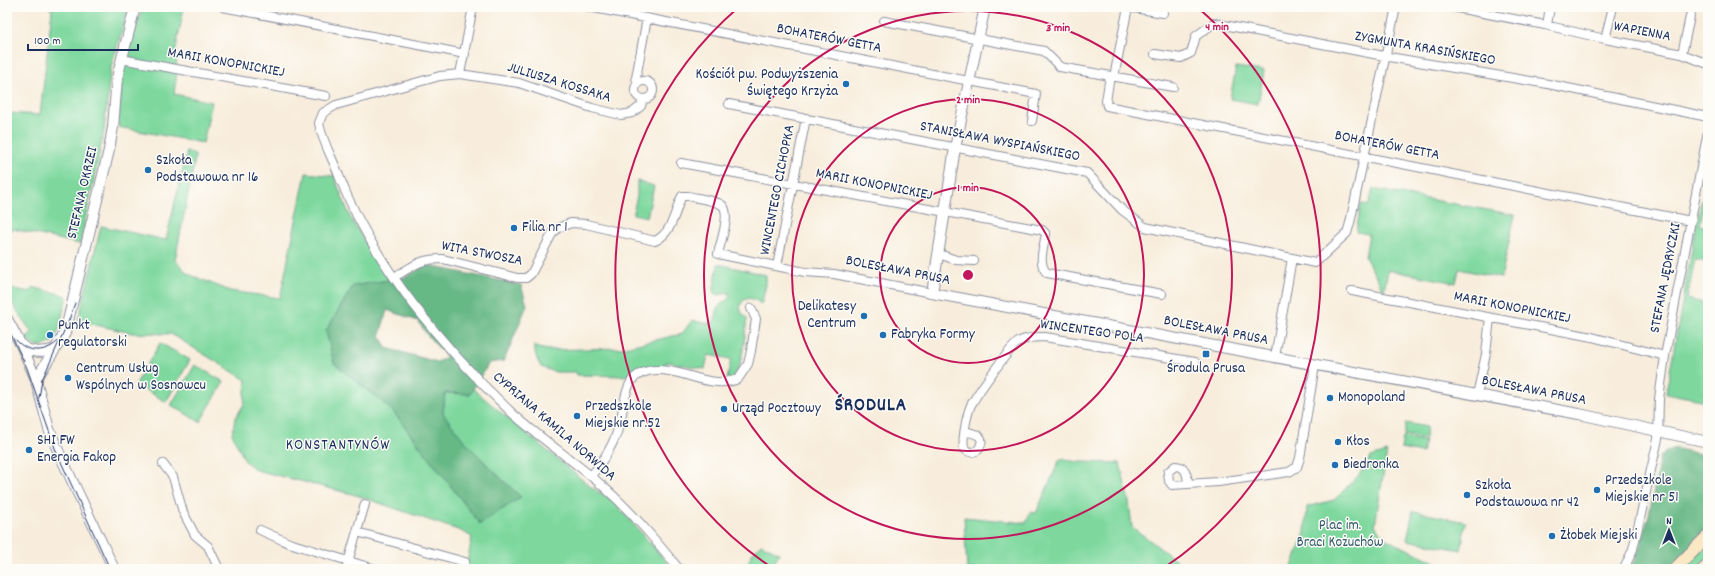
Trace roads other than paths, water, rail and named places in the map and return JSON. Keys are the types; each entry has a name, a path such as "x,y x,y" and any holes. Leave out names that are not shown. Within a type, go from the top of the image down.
{"main road":[{"path":"1675,569 1708,536"},
{"path":"1704,569 1708,566"}],"street":[{"name":"STEFANA OKRZEI","path":"35,377 40,373 65,333 107,158 113,127 117,78 135,7"},
{"path":"223,7 465,54"},
{"path":"460,74 473,7"},
{"name":"BOHATERÓW GETTA","path":"589,7 1036,94 1032,121"},
{"path":"932,293 955,148 985,7"},
{"path":"1112,77 1128,7 1163,13"},
{"path":"1365,156 1396,7"},
{"name":"WAPIENNA","path":"1452,7 1547,25 1605,39 1682,54 1708,64"},
{"path":"1547,25 1550,7"},
{"path":"1605,39 1613,7"},
{"path":"1682,54 1692,7"},
{"path":"638,83 646,81 652,86 652,93 650,96 643,99 636,95 636,87 638,83 636,78 647,18"},
{"path":"884,21 1044,51 1060,68 1173,87"},
{"name":"ZYGMUNTA KRASIŃSKIEGO","path":"1154,54 1182,58 1191,52 1196,36 1214,22 1386,56 1548,84 1708,117"},
{"name":"MARII KONOPNICKIEJ","path":"121,58 326,96"},
{"name":"JULIUSZA KOSSAKA","path":"323,113 336,105 397,87 440,76 460,74 519,83 592,108 622,115 632,113 640,106 643,99"},
{"name":"BOHATERÓW GETTA","path":"1112,77 1106,101 1107,106 1691,221"},
{"name":"STANISŁAWA WYSPIAŃSKIEGO","path":"729,104 1088,173 1122,210 1145,227 1315,263 1347,233 1365,156"},
{"name":"CYPRIANA KAMILA NORWIDA","path":"323,113 319,123 349,202 394,277 438,337 513,413 607,490 646,529 679,569"},
{"name":"WINCENTEGO CICHOPKA","path":"777,266 806,118"},
{"name":"STEFANA JĘDRYCZKI","path":"1659,431 1659,399 1666,356 1708,131"},
{"name":"MARII KONOPNICKIEJ","path":"681,163 1042,230 1046,234 1041,264 1043,270 1047,273 1162,294"},
{"name":"WITA STWOSZA","path":"394,277 420,261 430,259 443,260 517,278 526,278 531,274 552,234 558,228 571,223 586,224 655,241 663,237 669,230 682,196 688,196 721,204 726,210 727,216 718,254"},
{"name":"BOLESŁAWA PRUSA","path":"718,254 805,272 834,274 1477,395 1708,442"},
{"path":"939,254 956,260 974,261"},
{"path":"1275,357 1292,258"},
{"name":"MARII KONOPNICKIEJ","path":"1352,290 1592,337 1666,356"},
{"path":"591,476 607,454 620,426 626,390 631,380 642,373 662,370 722,383 738,379 748,364 751,351 756,319 751,308"},
{"path":"1477,395 1486,354 1490,318"},
{"path":"7,319 35,377 49,429 59,453 114,569"},
{"name":"WINCENTEGO POLA","path":"965,431 970,406 1006,354 1019,341 1045,337 1195,362"},
{"path":"21,346 35,352 53,350"},
{"path":"1188,483 1218,482 1289,472 1297,466 1302,447 1315,365"},
{"path":"1624,569 1633,549 1656,453 1659,431"},
{"path":"163,464 173,477 183,512 195,535 208,546 218,566"},
{"path":"347,565 365,504"},
{"path":"260,530 347,565 375,569"},
{"path":"357,532 465,562"}],"tram line":[{"path":"39,398 42,380 75,303"},
{"path":"7,326 27,368 56,451 110,569"},
{"path":"16,340 21,345 32,350 49,347 59,340"}],"place":[{"name":"Kościół pw. Podwyższenia Świętego Krzyża","path":"846,84"},
{"name":"Szkoła Podstawowa nr 16","path":"148,170"},
{"name":"Filia nr 1","path":"514,228"},
{"name":"Delikatesy Centrum","path":"864,316"},
{"name":"Punkt regulatorski","path":"50,335"},
{"name":"Fabryka Formy","path":"883,335"},
{"name":"Środula Prusa","path":"1206,354"},
{"name":"Centrum Usług Wspólnych w Sosnowcu","path":"68,378"},
{"name":"Monopoland","path":"1330,398"},
{"name":"Urząd Pocztowy","path":"724,409"},
{"name":"Przedszkole Miejskie nr.52","path":"577,416"},
{"name":"Kłos","path":"1338,442"},
{"name":"SHI FW Energia Fakop","path":"29,450"},
{"name":"Biedronka","path":"1335,465"},
{"name":"Przedszkole Miejskie nr 51","path":"1597,490"},
{"name":"Szkoła Podstawowa nr 42","path":"1467,495"},
{"name":"Żłobek Miejski","path":"1552,536"}],"district":[{"name":"ŚRODULA","path":"871,406"},
{"name":"KONSTANTYNÓW","path":"338,445"}],"park label":[{"name":"Plac im. Braci Kożuchów","path":"1340,534"}]}
